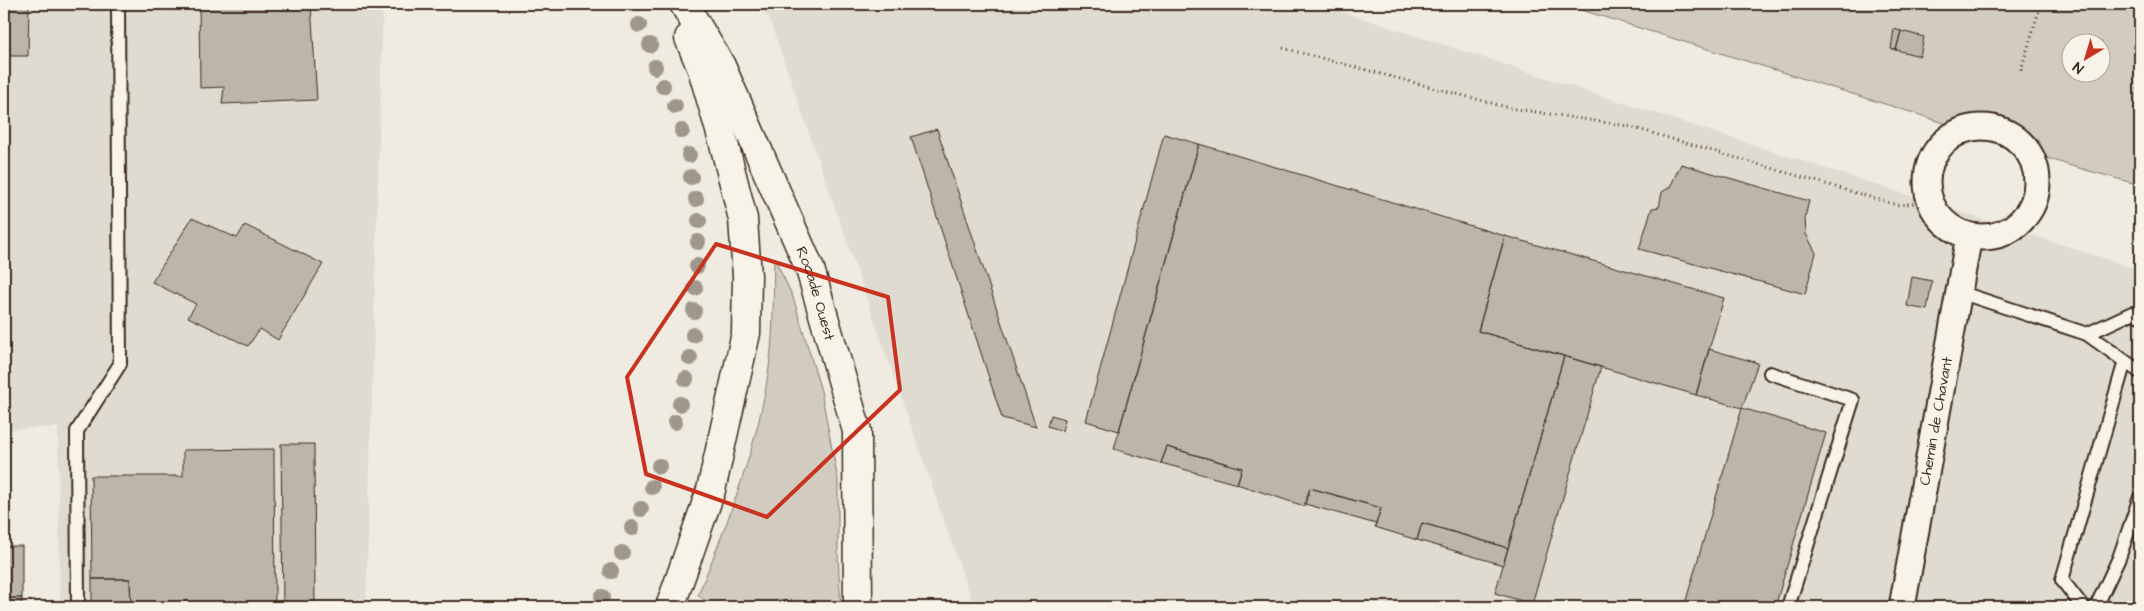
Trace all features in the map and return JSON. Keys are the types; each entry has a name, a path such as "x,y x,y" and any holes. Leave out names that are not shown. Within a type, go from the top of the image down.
{"main road":[{"path":"670,607 713,481 746,333 747,276 743,219 724,144 702,69 676,4"},
{"name":"Rocade Ouest","path":"684,4 721,66 810,269 857,431 858,607"}],"street":[{"path":"1981,127 1998,130 2015,138 2028,152 2035,169 2037,188 2032,206 2021,221 2006,232 1988,237 1969,236 1953,229 1940,217 1930,202 1927,185 1928,168 1936,152 1948,139 1964,130 1981,127"},
{"name":"Chemin de Chavant","path":"1902,607 1969,236"}],"lane":[{"path":"78,607 77,431 120,364 118,4"},
{"path":"1959,292 2086,334 2140,372"},
{"path":"2086,334 2132,313 2140,316"},
{"path":"2083,607 2062,580 2077,520 2125,361"},
{"path":"1770,373 1853,400 1788,607"},
{"path":"2096,607 2119,558 2140,497"}],"path":[{"path":"2021,70 2041,4"},
{"path":"1283,48 1510,108 1628,126 1897,205 1930,202"}],"highlighted area":[{"path":"716,244 888,297 900,390 767,517 646,474 627,377"}],"shaded area":[{"path":"4,4 383,4 366,607 60,607 58,427 4,430"},
{"path":"759,4 1318,4 2140,270 2140,607 974,607 769,18"},
{"path":"1562,4 2140,4 2140,185 2068,165 1917,114"},
{"path":"774,257 793,297 821,391 838,480 838,556 841,607 713,607 698,595 742,479 766,389 773,321"}],"building":[{"path":"4,4 29,4 28,56 4,56"},
{"path":"199,4 311,4 317,100 222,104 224,87 200,88"},
{"path":"1894,29 1901,31 1896,50 1891,49"},
{"path":"1901,31 1924,37 1920,56 1896,50"},
{"path":"937,129 1036,427 1002,418 911,137"},
{"path":"1164,134 1199,144 1119,431 1086,421"},
{"path":"1199,144 1505,236 1478,331 1564,356 1508,548 1422,523 1417,540 1375,527 1381,508 1310,488 1304,506 1237,484 1242,468 1167,447 1161,463 1114,449"},
{"path":"1681,164 1809,201 1805,217 1806,234 1816,253 1805,294 1639,249 1652,208 1659,207 1662,192 1670,187"},
{"path":"192,218 237,238 245,225 323,264 278,340 260,329 248,346 188,317 196,304 152,282"},
{"path":"1505,236 1724,298 1696,395 1478,331"},
{"path":"1912,277 1932,281 1927,310 1907,306"},
{"path":"1709,349 1758,363 1742,408 1696,395"},
{"path":"1564,356 1601,367 1532,604 1495,593"},
{"path":"1742,408 1826,433 1775,607 1684,607"},
{"path":"1051,415 1065,419 1062,431 1048,426"},
{"path":"281,444 314,444 315,607 283,607"},
{"path":"1167,447 1242,468 1237,484 1161,463"},
{"path":"274,449 275,607 131,607 130,579 92,579 91,476 183,476 183,450"},
{"path":"1310,488 1381,508 1376,524 1305,504"},
{"path":"1422,523 1508,548 1503,565 1417,540"},
{"path":"4,546 22,546 22,598 4,598"},
{"path":"92,579 130,579 131,607 92,607"},
{"path":"4,598 22,598 22,607 4,607"}]}
